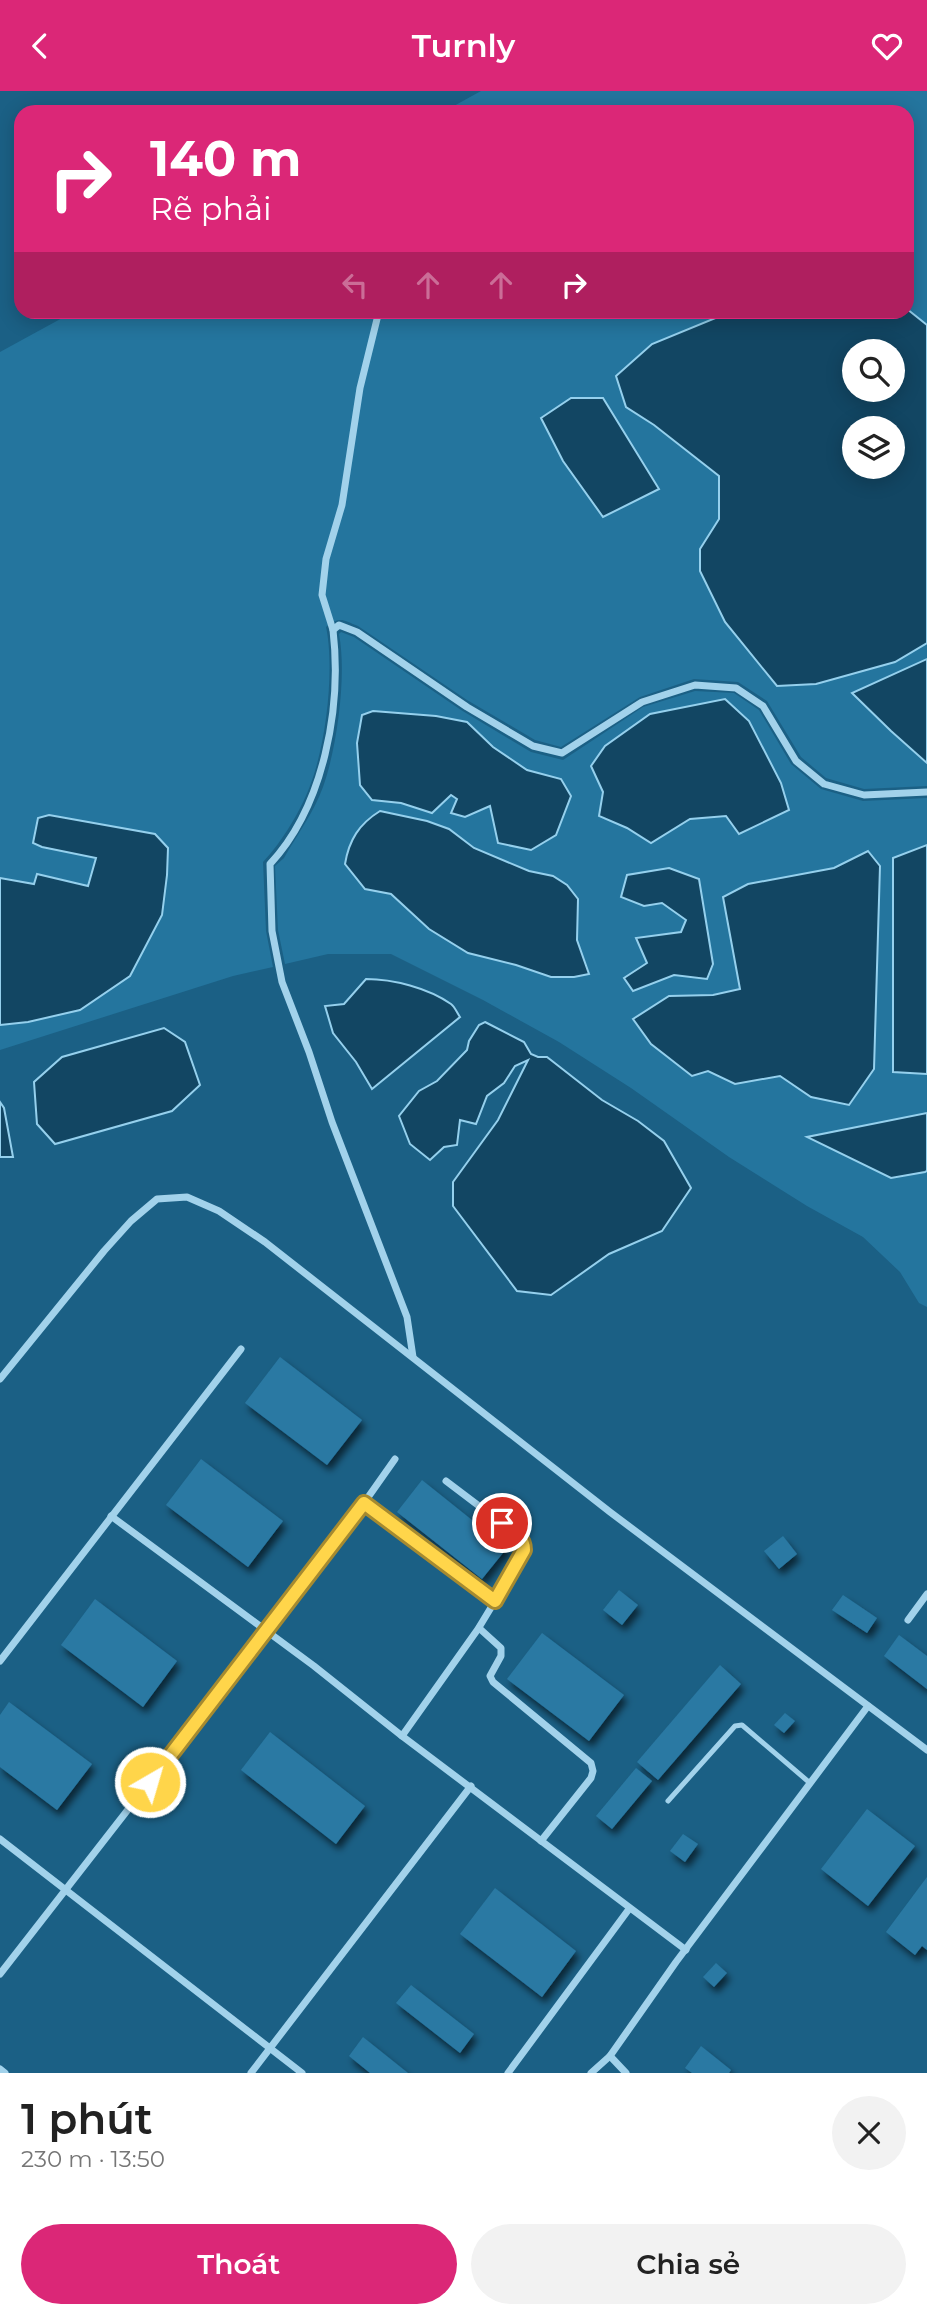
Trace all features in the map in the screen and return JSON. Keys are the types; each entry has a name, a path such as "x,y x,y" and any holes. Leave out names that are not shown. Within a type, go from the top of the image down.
{"street":[{"path":"377,319 360,388 342,505 326,559 322,595 333,630 336,652 334,702 328,740 317,786 270,864 272,931 282,982 407,1317 413,1357"},
{"path":"333,630 339,625 357,632 431,684 533,746 562,753 642,702 695,685 736,688 763,706 796,761 824,784 864,795 927,792"},
{"path":"0,1380 131,1221 157,1199 187,1197 219,1211 265,1242 610,1512 927,1750"},
{"path":"0,1661 241,1349"},
{"path":"0,1974 267,1631 395,1459"},
{"path":"402,1736 479,1628 524,1550 520,1537 446,1481"},
{"path":"364,1503 495,1601"},
{"path":"111,1516 267,1631 629,1909 686,1949"},
{"path":"908,1620 926,1597"},
{"path":"479,1628 501,1648 501,1656 490,1676 493,1682 591,1763 591,1778 541,1841"},
{"path":"591,2073 610,2056 867,1706"},
{"path":"251,2073 471,1786"},
{"path":"0,1839 302,2073"},
{"path":"508,2073 629,1909"},
{"path":"610,2056 626,2073"},
{"path":"0,2069 5,2073"}],"lane":[{"path":"668,1801 735,1725 742,1725 810,1783"}],"shaded area":[{"path":"481,91 927,91 927,786 864,789 826,778 801,757 767,701 738,682 694,679 640,697 561,747 535,740 467,700 358,626 338,620 326,627 330,663 328,705 316,766 297,814 263,862 266,931 273,967 233,976 0,1050 0,352 60,319 914,319 914,105 456,105"},
{"path":"914,315 927,325 927,643 895,662 816,684 777,686 725,622 700,571 700,549 719,519 719,476 654,425 626,407 616,376 652,344 713,319 914,319"},
{"path":"571,398 603,398 659,489 603,517 563,461 541,418"},
{"path":"341,632 354,637 461,710 531,752 563,760 643,707 695,691 734,693 759,710 791,764 821,789 863,801 927,798 927,1307 919,1303 900,1272 863,1237 729,1157 631,1088 559,1042 483,1000 391,954 328,954 285,964 278,930 275,866 284,858 310,814 328,771 341,690"},
{"path":"927,659 927,763 852,693"},
{"path":"725,699 749,721 781,783 789,810 739,834 726,816 690,819 651,843 627,828 599,816 603,792 591,766 605,746 650,714"},
{"path":"373,711 436,716 467,722 493,747 527,770 561,779 571,796 556,835 531,850 498,843 490,806 465,817 451,813 457,799 451,795 432,813 401,803 372,800 360,785 357,743 362,715"},
{"path":"380,811 427,821 449,829 474,848 529,871 553,876 567,885 578,899 577,940 589,974 551,977 468,953 429,929 391,894 365,889 345,864 356,833"},
{"path":"49,815 155,834 168,848 162,915 130,976 80,1010 28,1022 0,1025 0,878 34,884 37,874 88,886 96,858 33,843 38,818"},
{"path":"927,845 927,1074 893,1072 893,858"},
{"path":"868,851 880,866 874,1069 849,1105 811,1097 780,1076 735,1084 708,1071 692,1076 651,1044 633,1019 669,996 713,995 740,989 723,897 748,884 834,868"},
{"path":"669,868 699,879 713,964 707,979 674,975 633,991 624,978 647,963 636,938 681,932 686,920 662,903 644,906 621,897 627,875"},
{"path":"366,979 399,983 432,993 451,1004 460,1017 372,1089 356,1062 333,1033 325,1006 344,1004"},
{"path":"485,1022 524,1042 531,1054 547,1057 602,1100 638,1121 664,1141 691,1188 662,1231 609,1254 551,1295 517,1291 453,1206 453,1182 498,1120 528,1060 515,1066 504,1083 487,1096 476,1124 460,1120 457,1145 444,1147 430,1160 410,1144 399,1116 419,1091 437,1081 467,1050 479,1025"},
{"path":"164,1028 185,1042 200,1085 172,1111 55,1144 37,1124 34,1082 62,1057"},
{"path":"0,1102 4,1108 13,1157 0,1157"},
{"path":"927,1113 925,1172 891,1178 807,1137"}],"building":[{"path":"280,1357 362,1420 327,1465 245,1403"},
{"path":"201,1459 283,1521 248,1567 166,1505"},
{"path":"422,1480 507,1548 482,1579 397,1512"},
{"path":"783,1536 797,1554 779,1569 764,1551"},
{"path":"619,1590 638,1605 622,1625 603,1610"},
{"path":"843,1595 877,1618 867,1633 832,1610"},
{"path":"95,1599 177,1661 143,1707 61,1645"},
{"path":"542,1633 624,1695 589,1741 507,1679"},
{"path":"899,1635 927,1656 927,1689 884,1656"},
{"path":"720,1665 741,1684 658,1780 637,1762"},
{"path":"9,1702 92,1764 57,1810 0,1767 0,1715"},
{"path":"785,1713 795,1721 784,1733 774,1725"},
{"path":"270,1732 365,1806 336,1844 241,1770"},
{"path":"636,1768 652,1781 612,1829 596,1816"},
{"path":"867,1809 915,1846 868,1906 821,1869"},
{"path":"683,1834 698,1844 685,1862 670,1851"},
{"path":"927,1877 927,1950 922,1946 915,1955 886,1932"},
{"path":"495,1888 576,1951 542,1997 460,1934"},
{"path":"716,1963 727,1973 714,1987 703,1977"},
{"path":"411,1985 474,2034 460,2053 396,2003"},
{"path":"363,2037 408,2073 370,2073 349,2056"},
{"path":"701,2046 731,2070 729,2073 692,2073 685,2068"}],"route":[{"path":"150,1782 364,1503 495,1601 524,1550 520,1537 502,1523"}]}
